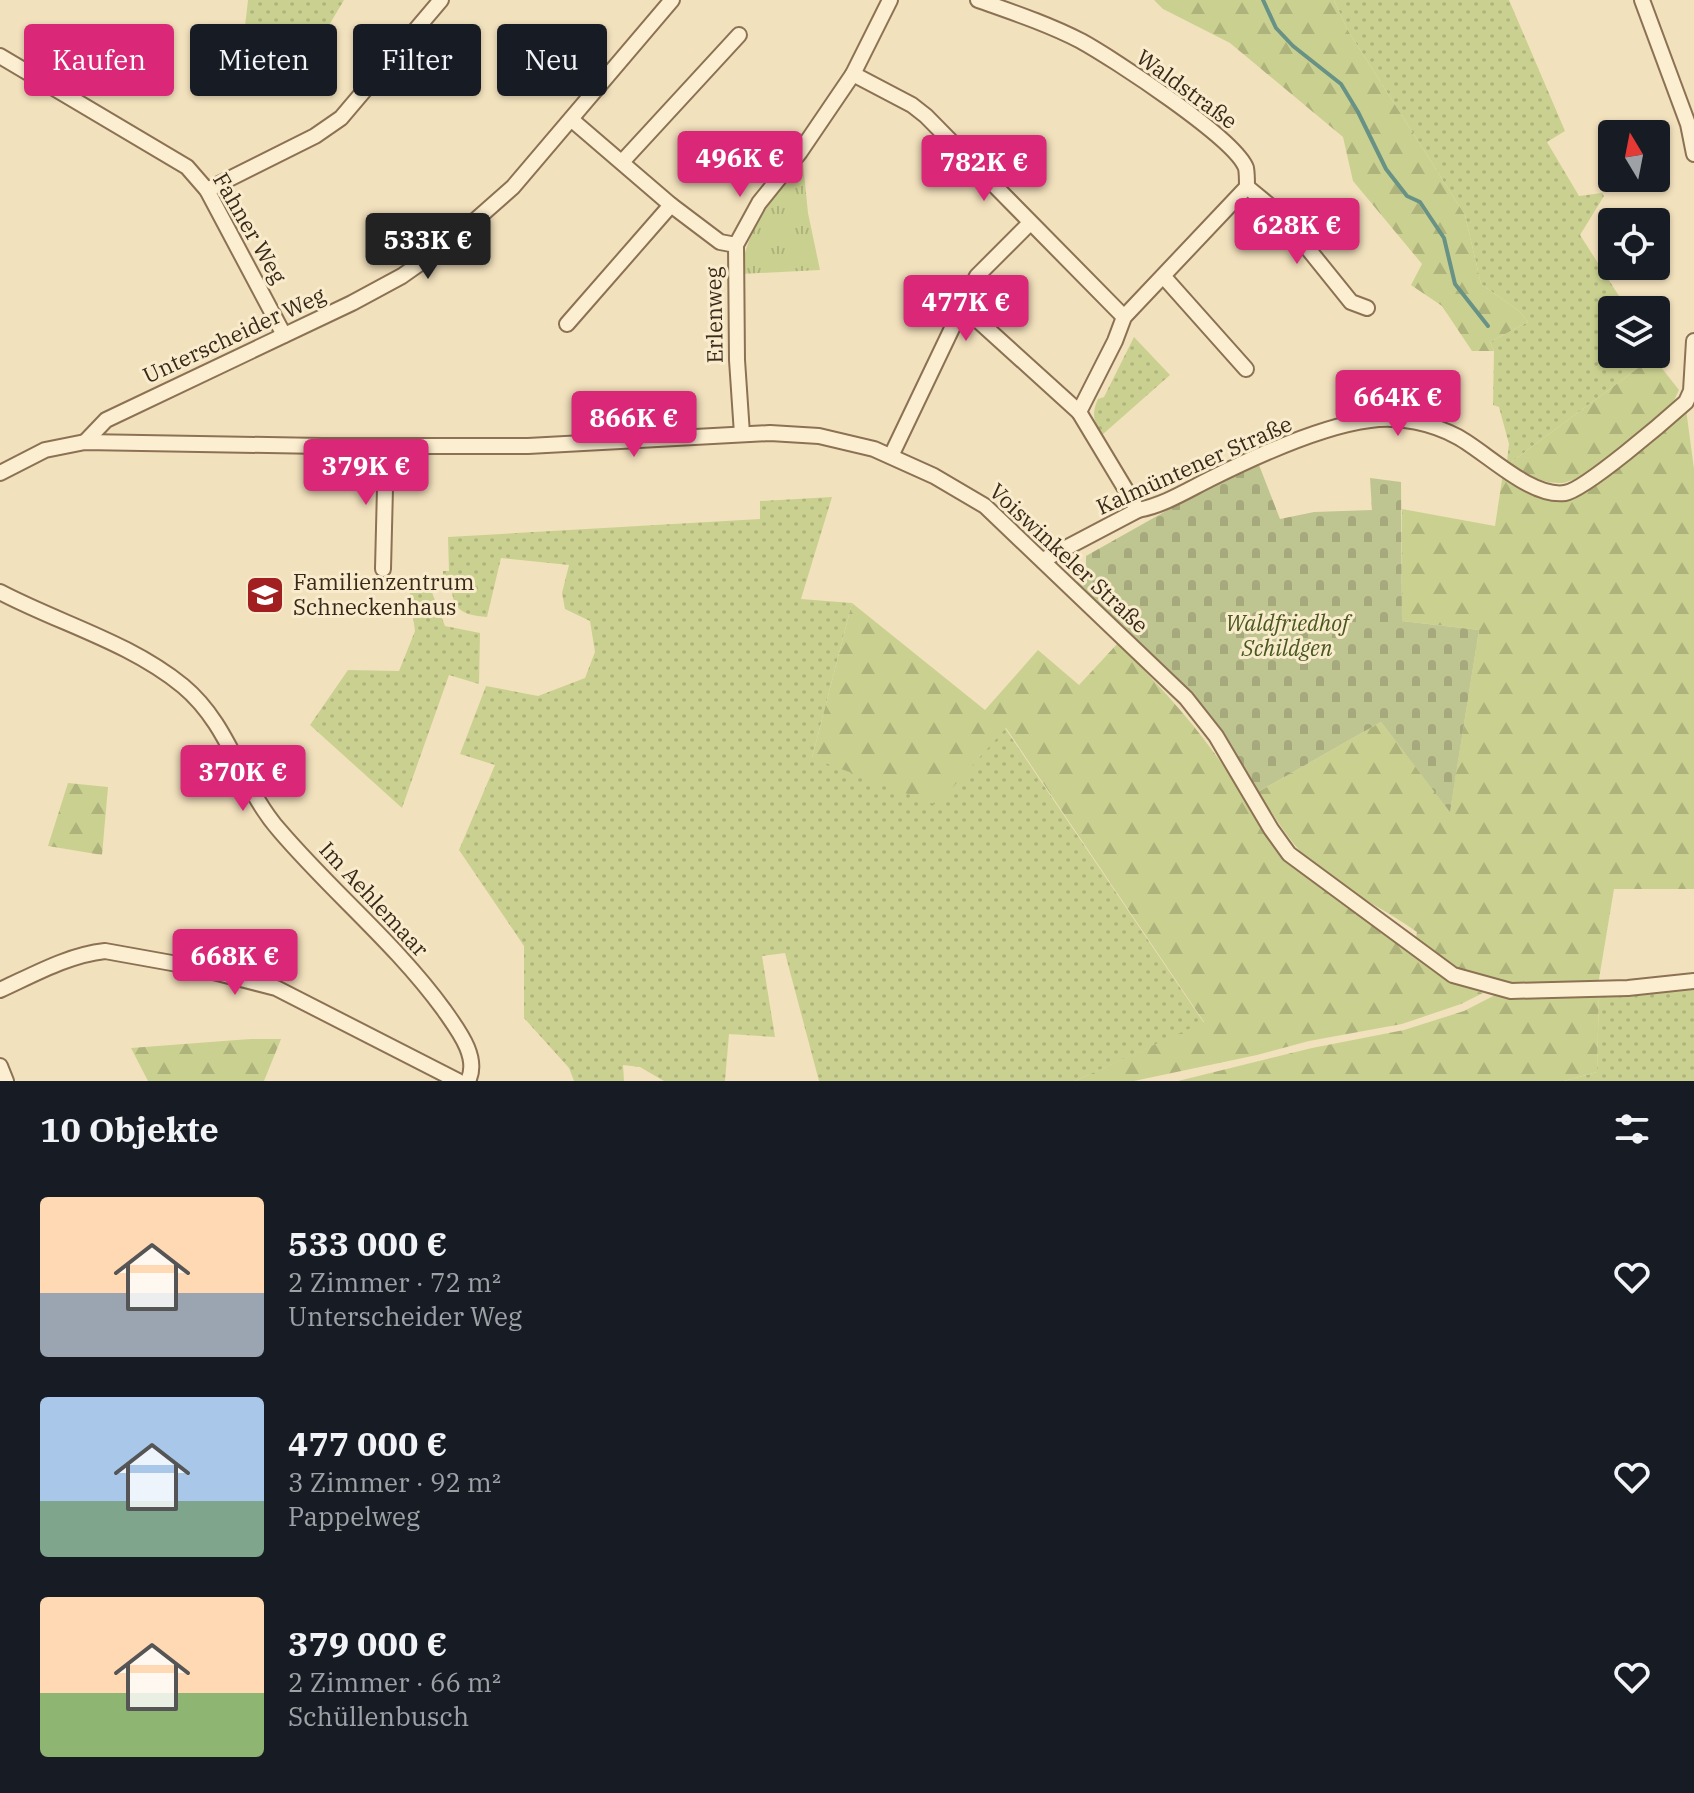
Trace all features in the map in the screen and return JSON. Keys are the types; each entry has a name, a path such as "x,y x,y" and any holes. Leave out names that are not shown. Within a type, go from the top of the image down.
{"street":[{"path":"207,190 315,136 341,118 441,0"},
{"name":"Unterscheider Weg","path":"85,442 106,420 352,303 402,276 453,240 513,187 672,0"},
{"name":"Erlenweg","path":"742,434 736,344 736,245 759,203 800,152 853,74 890,0"},
{"name":"Waldstraße","path":"978,0 1082,42 1193,115 1230,146 1246,168 1247,187"},
{"path":"1642,0 1688,124 1694,154"},
{"path":"622,162 739,35"},
{"name":"Fahner Weg","path":"0,56 187,167 207,190 284,335"},
{"path":"853,74 912,105 1124,317"},
{"path":"572,120 671,205 720,242 736,245"},
{"path":"1079,412 1124,317 1247,187 1280,214 1351,302 1367,308"},
{"path":"567,324 671,205"},
{"path":"891,456 977,276 1030,223"},
{"path":"1164,277 1246,369"},
{"path":"962,306 1079,412 1138,510"},
{"name":"Kalmüntener Straße","path":"1043,560 1138,510 1153,508 1213,478 1303,440 1351,423 1380,419 1404,420 1452,434 1532,486 1554,493 1566,493 1586,483 1686,402 1692,391 1694,341"},
{"name":"Voiswinkeler Straße","path":"0,473 45,450 85,442 528,446 742,434 819,436 891,456 946,482 985,506 1186,698 1216,736 1289,854 1453,975 1511,991 1628,988 1694,981"},
{"path":"383,569 386,447"},
{"name":"Im Aehlemaar","path":"0,592 144,659 206,707 263,809 280,831 378,932 446,1014 466,1045 471,1066 468,1081"},
{"path":"0,990 92,952 105,951 194,967 276,988 458,1081"},
{"path":"0,1066 6,1081"}],"green space":[{"path":"248,0 344,0 330,24 245,24"},
{"path":"1154,0 1334,0 1347,29 1465,215 1481,284 1519,311 1528,322 1490,342 1494,351 1472,351 1442,306 1411,285 1422,264 1353,181 1343,137 1230,43 1163,9"},
{"path":"1334,0 1509,0 1565,131 1547,142 1579,196 1602,193 1604,196 1580,235 1598,263 1598,280 1609,280 1619,296 1598,296 1598,368 1638,368 1510,463 1507,461 1509,444 1499,407 1493,405 1494,351 1490,342 1528,322 1519,311 1481,284 1465,215 1347,29"},
{"path":"803,163 808,213 820,270 741,274 755,227"},
{"path":"1134,337 1170,375 1102,435 1094,418 1096,404 1098,399 1104,397"},
{"path":"1638,368 1662,368 1679,390 1662,415 1635,438 1573,480 1555,483 1541,480 1510,463"},
{"path":"1686,409 1694,469 1694,889 1614,889 1598,985 1515,986 1475,979 1439,960 1416,937 1417,932 1315,867 1288,836 1258,792 1381,722 1450,811 1479,630 1402,621 1402,509 1495,526 1503,473 1540,498 1561,499 1579,492 1619,466"},
{"name":"Waldfriedhof Schildgen","path":"1259,465 1280,519 1314,512 1372,510 1370,478 1401,482 1402,621 1479,630 1450,812 1381,722 1258,792 1180,687 1076,583 1086,572 1086,556 1221,480"},
{"path":"832,497 801,599 852,603 812,758 1005,728 1204,1023 1075,1081 819,1081 785,953 762,956 775,1037 729,1034 725,1081 664,1081 640,1067 623,1065 624,1081 574,1081 569,1068 524,1018 524,946 459,850 495,765 460,754 486,686 538,696 585,678 595,652 590,621 565,609 562,593 569,565 501,558 487,617 470,614 456,604 451,581 443,580 443,571 449,571 448,537 760,519 760,501"},
{"path":"409,588 431,590 445,626 480,633 479,684 449,675 402,808 310,725 348,670 399,671 415,631"},
{"path":"852,603 985,710 1038,650 1079,685 1118,643 1193,725 1265,831 1297,868 1393,932 1444,975 1483,993 1461,1004 1402,1024 1309,1041 1134,1081 1075,1081 1204,1022 1006,728 937,805 812,758"},
{"path":"68,783 108,787 102,855 48,846"},
{"path":"1694,986 1694,1081 1564,1081 1597,1072 1599,992 1667,991"},
{"path":"1501,992 1599,992 1597,1072 1564,1081 1178,1081 1312,1048 1404,1030 1464,1011"},
{"path":"281,1039 264,1081 148,1081 131,1048"}],"waterway":[{"path":"1263,0 1276,28 1293,46 1341,84 1386,169 1407,196 1420,202 1444,238 1455,284 1488,326"}],"place":[{"name":"Familienzentrum Schneckenhaus","path":"265,595"}]}
